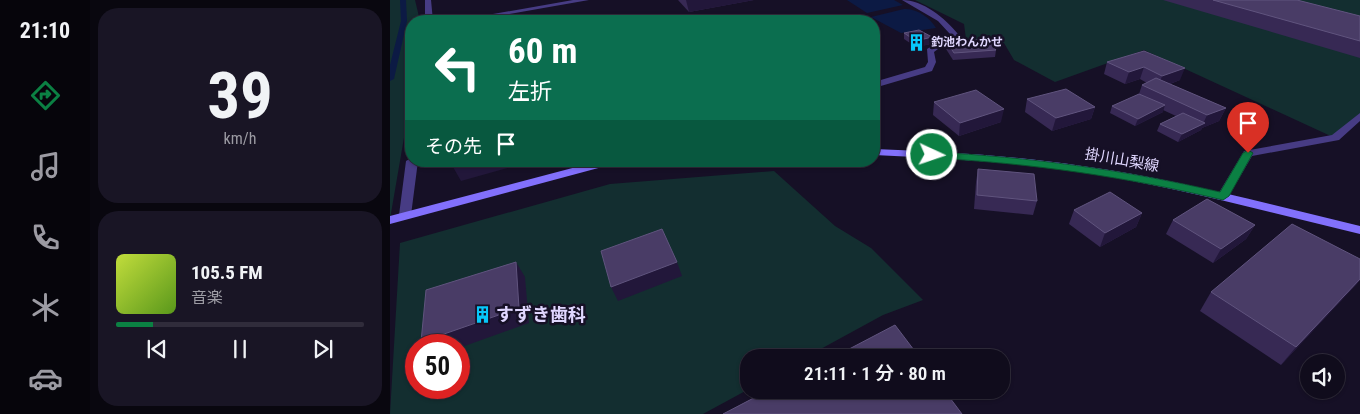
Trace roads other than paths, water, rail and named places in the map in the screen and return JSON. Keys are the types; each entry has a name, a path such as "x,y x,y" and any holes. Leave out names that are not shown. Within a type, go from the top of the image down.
{"main road":[{"name":"掛川山梨線","path":"880,152 1033,162 1176,185 1360,230"},
{"path":"396,218 590,167"}],"street":[{"path":"428,0 429,15"},
{"path":"494,15 586,0"},
{"path":"880,83 929,69 932,62 930,52 954,34 941,19 905,0"},
{"path":"1223,196 1248,153 1335,138 1360,116"},
{"path":"396,218 410,167"}],"water":[{"path":"847,0 894,0 903,5 867,13"},
{"path":"904,9 914,10 923,14 936,28 901,33 880,22 879,15"}],"waterway":[{"path":"390,79 404,21 403,0"}],"place":[{"name":"釣池わんかせ","path":"917,42"},
{"name":"すずき歯科","path":"482,314"}]}
